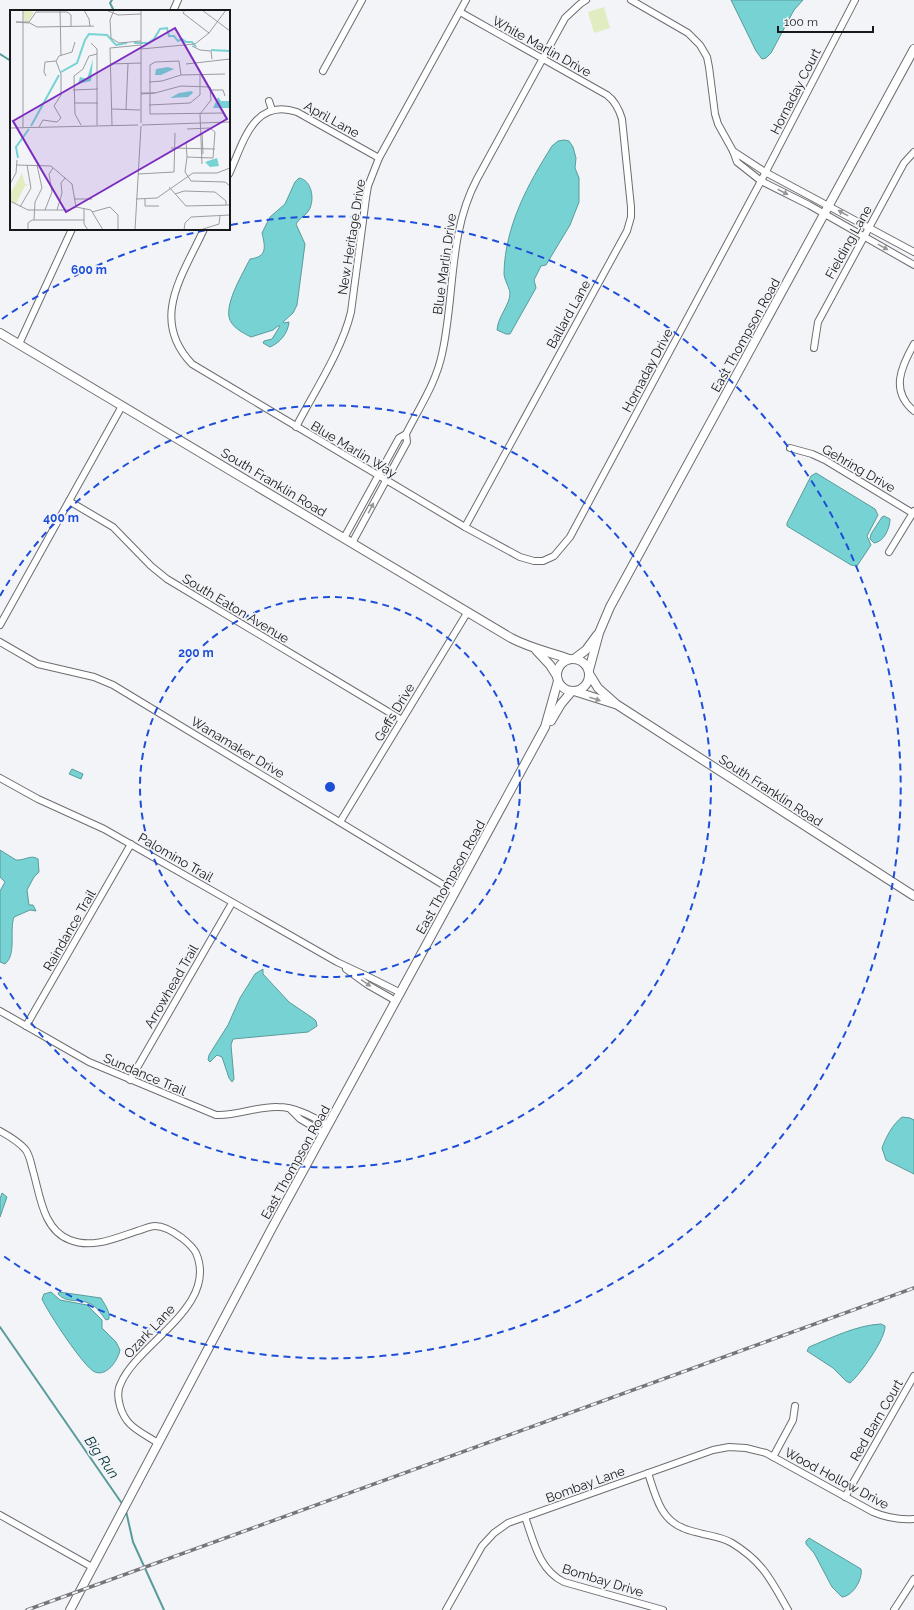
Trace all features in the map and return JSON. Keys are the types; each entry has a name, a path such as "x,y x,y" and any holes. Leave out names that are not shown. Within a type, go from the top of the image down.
{"main road":[{"name":"East Thompson Road","path":"589,672 599,633 618,593 914,49"},
{"name":"South Franklin Road","path":"0,333 511,638 536,650 572,659"},
{"name":"East Thompson Road","path":"572,659 586,650 599,633"},
{"name":"South Franklin Road","path":"536,650 550,665 558,679"},
{"path":"572,659 583,662 589,672 585,686 581,689 573,691 563,687 558,679 558,669 561,665 572,659"},
{"name":"South Franklin Road","path":"589,672 598,688 616,704 914,896"},
{"name":"East Thompson Road","path":"70,1610 326,1129 545,727 558,679"},
{"name":"East Thompson Road","path":"545,727 550,722 561,704 573,691"},
{"name":"South Franklin Road","path":"573,691 616,704"}],"street":[{"path":"173,10 178,0"},
{"path":"323,71 362,0"},
{"name":"New Heritage Drive","path":"296,426 341,342 348,324 368,186 379,158 466,0"},
{"name":"Blue Marlin Drive","path":"344,538 399,438 406,434 432,385 441,362 459,228 466,202 477,179 565,18 586,0"},
{"path":"631,0 688,33 700,45 707,57 715,114 718,124 733,151 737,162 761,181 864,236 914,265"},
{"name":"Hornaday Court","path":"761,181 855,0"},
{"name":"White Marlin Drive","path":"460,12 607,95 613,100"},
{"name":"Ballard Lane","path":"465,527 629,224 631,207 622,119 620,110 613,100"},
{"path":"230,172 255,121 272,110 269,101"},
{"name":"April Lane","path":"272,110 282,109 297,112 379,158"},
{"path":"733,151 766,172 914,252"},
{"name":"Fielding Lane","path":"814,348 818,322 904,163 914,152"},
{"name":"Hornaday Drive","path":"543,561 554,556 570,537 761,181"},
{"path":"19,344 72,230"},
{"name":"Blue Marlin Way","path":"204,230 174,294 171,306 173,332 177,344 192,364 465,527 520,557 534,561 543,561"},
{"path":"914,344 901,370 900,381 900,390 904,399 914,412"},
{"path":"0,625 122,406"},
{"name":"Blue Marlin Drive","path":"352,543 407,442 406,434"},
{"name":"Gehring Drive","path":"790,448 812,454 825,460 914,512"},
{"name":"South Eaton Avenue","path":"69,501 113,527 151,566 167,579 402,720"},
{"path":"889,552 914,512"},
{"name":"Geffs Drive","path":"340,822 468,613"},
{"name":"Wanamaker Drive","path":"0,642 38,664 94,677 113,685 455,892"},
{"name":"Palomino Trail","path":"0,778 38,799 98,826 337,962 400,993"},
{"name":"Raindance Trail","path":"26,1026 131,844"},
{"name":"Arrowhead Trail","path":"130,1080 232,902"},
{"name":"Palomino Trail","path":"337,962 368,985 396,1001"},
{"name":"Sundance Trail","path":"0,1011 89,1062 216,1115 230,1116 278,1107 291,1110 300,1119 326,1129"},
{"name":"Ozark Lane","path":"0,1131 16,1141 26,1150 30,1159 46,1216 59,1234 82,1244 94,1244 154,1226 166,1228 177,1234 188,1242 196,1253 199,1267 199,1279 187,1306 175,1321 128,1369 120,1385 118,1398 122,1412 130,1424 138,1431 158,1443"},
{"name":"Red Barn Court","path":"845,1497 914,1376"},
{"path":"773,1457 793,1420 795,1406"},
{"name":"Bombay Lane","path":"446,1610 482,1546 494,1533 508,1523 713,1450 729,1447 746,1448 766,1453 773,1457"},
{"name":"Wood Hollow Drive","path":"773,1457 886,1518 903,1520 914,1519"},
{"path":"648,1473 660,1506 665,1515 683,1528 730,1542 753,1558 767,1574 788,1610"},
{"path":"0,1515 92,1567"},
{"name":"Bombay Drive","path":"525,1517 541,1562 555,1578 564,1582 663,1610"},
{"path":"894,1610 914,1579"}],"green space":[{"path":"604,7 610,28 594,33 588,12"}],"water":[{"path":"731,0 803,0 794,10 771,53 766,58 762,59 756,51"},
{"path":"558,141 569,141 573,147 576,158 575,168 579,178 579,202 570,225 546,265 541,266 534,280 536,288 510,334 506,334 497,330 499,320 506,306 510,293 504,273 505,256 513,222 519,206 543,160 552,146"},
{"path":"299,178 307,182 311,191 312,201 309,210 296,224 305,244 297,305 293,313 283,322 289,322 285,334 277,343 270,347 263,343 264,341 272,339 280,326 273,330 251,337 244,334 230,321 230,303 232,295 250,259 260,256 264,250 262,233 270,217 285,204 295,182"},
{"path":"816,473 875,509 878,515 867,536 871,545 857,566 851,565 787,526 787,523 811,476"},
{"path":"884,516 890,519 888,530 881,540 874,543 870,539 871,534"},
{"path":"72,769 83,774 81,779 69,774"},
{"path":"0,850 16,860 22,860 30,857 38,859 39,872 34,877 27,890 29,905 33,905 36,911 30,910 14,917 11,954 9,960 5,964 0,962 0,891 5,882 0,877"},
{"path":"263,969 263,974 289,1002 314,1019 317,1026 308,1032 233,1039 231,1045 234,1079 232,1082 229,1078 222,1057 217,1055 210,1062 208,1060 209,1055 228,1025 240,998 255,974"},
{"path":"902,1117 914,1120 914,1174 886,1160 882,1148 890,1131"},
{"path":"2,1193 7,1197 0,1217 0,1199"},
{"path":"51,1292 60,1300 87,1305 102,1320 102,1328 116,1342 120,1350 114,1363 108,1370 99,1373 95,1372 75,1351 58,1327 42,1299 44,1294"},
{"path":"59,1292 101,1298 108,1311 109,1319 106,1320 93,1305 87,1302 65,1299 58,1294"},
{"path":"881,1324 885,1326 884,1332 877,1347 866,1365 850,1383 833,1368 807,1351 809,1347 844,1332"},
{"path":"809,1538 861,1569 859,1582 850,1594 842,1597 832,1587 814,1553 806,1544 806,1541"}],"waterway":[{"name":"Big Run","path":"112,0 110,3 114,10"},
{"name":"Big Run","path":"0,54 10,60"},
{"name":"Big Run","path":"0,1327 123,1505"},
{"name":"Big Run","path":"126,1511 133,1542 164,1610"}],"railway":[{"path":"27,1610 914,1288"}]}
